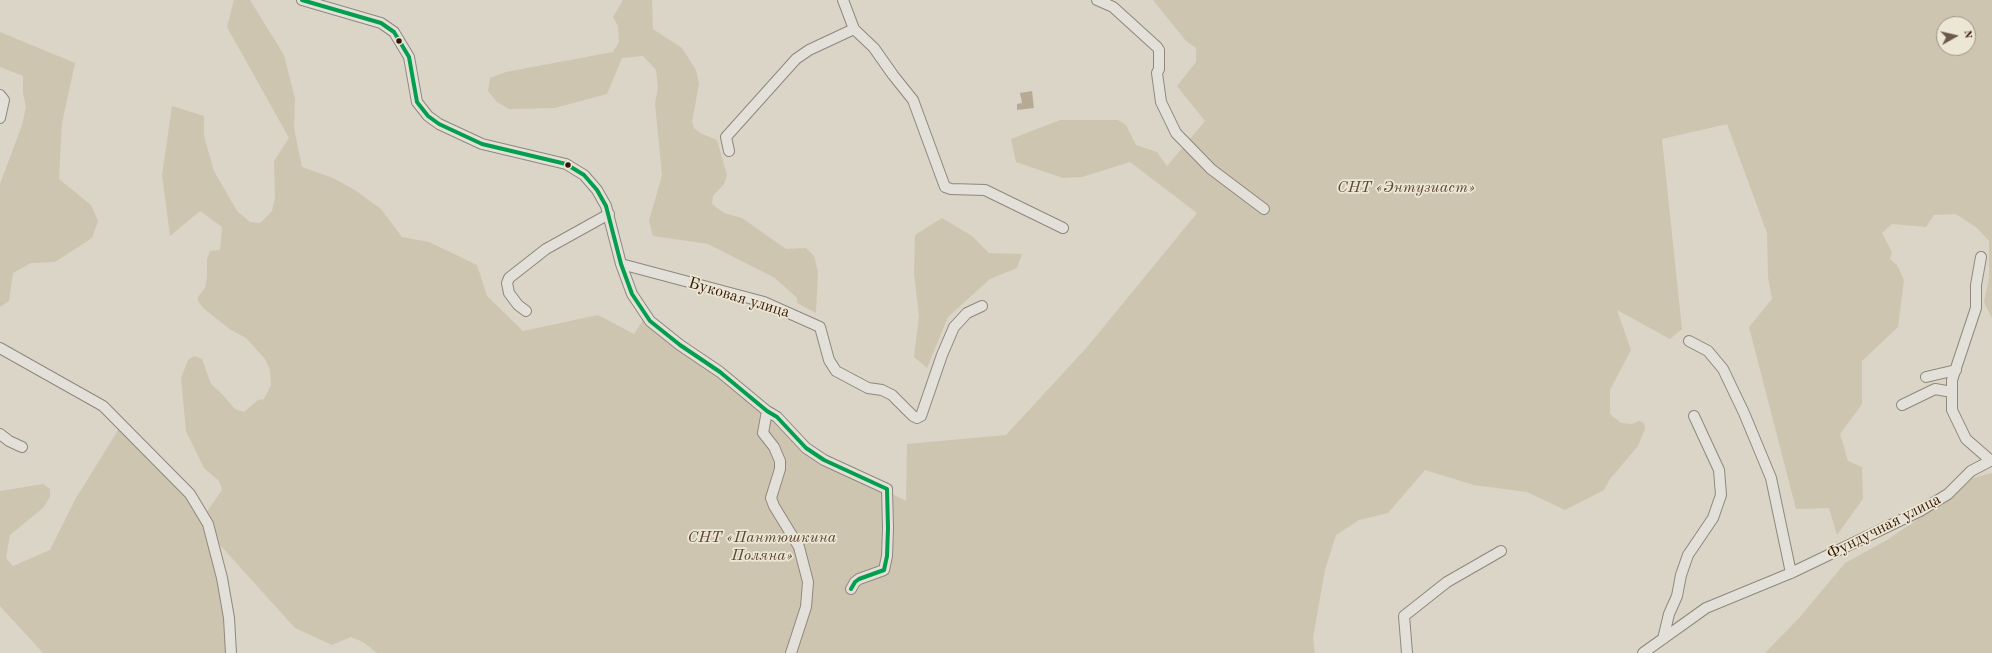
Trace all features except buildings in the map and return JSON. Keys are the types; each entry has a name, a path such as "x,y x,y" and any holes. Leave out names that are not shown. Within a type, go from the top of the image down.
{"street":[{"path":"302,0 362,17 389,28 400,40 409,58 417,102 428,116 439,124 482,144 551,160 574,167 591,182 602,199 609,214 621,264 632,294 650,321 680,346 720,372 767,411 782,421 806,448 824,460 887,489 887,556 884,570 859,579 855,582 851,589"},
{"path":"844,0 854,29 874,48 913,100 945,187 950,189 984,190 1063,228"},
{"path":"1098,0 1113,7 1159,50 1159,69 1157,74 1161,102 1176,133 1211,169 1264,209"},
{"path":"729,151 726,137 796,59 809,50 854,29"},
{"path":"0,95 4,100 0,118"},
{"path":"526,311 518,305 509,293 507,283 509,278 546,249 609,214"},
{"path":"1981,257 1976,285 1976,308 1952,380 1952,410 1966,439 1991,460"},
{"name":"Буковая улица","path":"621,264 764,302 820,327 829,360 836,371 868,388 882,390 892,395 913,416 918,418 921,416 942,355 954,327 968,313 982,306"},
{"path":"1689,341 1708,351 1723,369 1744,413 1771,478 1791,573"},
{"path":"0,348 103,406 190,494 208,524 219,565 229,618 232,653"},
{"path":"1926,377 1956,370"},
{"path":"1902,405 1936,389 1952,392"},
{"path":"767,411 763,433 774,447 780,461 780,469 771,498 799,548 808,582 806,608 791,653"},
{"path":"1663,639 1669,614 1678,596 1680,575 1688,555 1713,518 1721,495 1719,470 1694,416"},
{"path":"0,434 9,441 22,447"},
{"name":"Фундучная улица","path":"1643,653 1706,608 1791,573 1920,511 1948,494 1971,471 1991,460"},
{"path":"1407,653 1404,616 1447,582 1501,551"}],"green space":[{"path":"234,0 250,0 284,55 295,99 294,128 302,167 333,178 355,190 381,209 402,237 429,242 477,265 487,296 523,331 598,315 634,334 645,317 782,419 805,450 906,501 907,444 1006,435 1088,346 1197,213 1130,162 1082,177 1063,178 1016,162 1011,139 1060,120 1118,120 1126,125 1136,145 1157,152 1167,166 1205,121 1177,86 1196,62 1196,48 1186,41 1153,0 1992,0 1992,318 1984,302 1989,278 1989,241 1977,228 1956,214 1934,215 1926,227 1892,224 1882,233 1892,252 1890,259 1897,265 1904,280 1898,327 1862,361 1862,404 1840,434 1848,461 1862,467 1863,499 1837,535 1829,508 1796,509 1749,327 1772,299 1768,277 1767,233 1727,124 1662,139 1682,329 1670,339 1617,310 1631,350 1610,390 1610,414 1621,423 1632,424 1639,421 1644,423 1645,429 1638,446 1610,479 1604,490 1565,510 1527,492 1474,485 1425,470 1388,513 1359,520 1336,535 1325,570 1313,638 1315,653 377,653 363,642 351,637 332,645 295,628 220,545 206,513 222,490 219,481 204,468 186,431 181,378 188,360 194,356 202,359 211,384 235,409 244,412 258,400 264,399 271,385 270,370 265,359 246,338 231,330 203,308 198,301 198,297 205,288 207,277 207,259 210,251 220,250 222,227 200,211 170,236 162,175 172,106 204,116 204,136 214,171 237,211 250,222 260,223 272,211 275,198 274,161 289,138 227,27"},
{"path":"623,0 652,0 653,29 682,48 696,70 699,84 692,122 694,128 700,133 717,140 727,175 724,184 713,196 712,204 724,213 742,218 786,249 806,248 814,256 818,272 816,313 797,303 797,298 775,278 708,244 653,236 649,221 662,175 655,104 658,87 656,70 643,56 622,58 607,94 555,108 509,109 497,102 488,91 490,78 506,72 613,52 619,42 618,26 613,17"},
{"path":"0,32 75,63 62,123 59,179 91,205 98,221 92,238 55,262 31,263 13,273 9,301 0,307 0,184 22,125 26,107 23,93 23,76 0,67"},
{"path":"942,218 972,236 989,253 1022,254 1017,268 990,279 948,317 927,368 914,357 919,316 914,274 915,235"},
{"path":"120,427 186,497 205,526 226,619 228,653 43,653 0,606 0,491 43,484 50,489 50,497 43,508 10,535 6,558 13,566 50,550 76,498"},
{"path":"1992,473 1992,653 1765,653 1799,618 1845,563 1887,540 1958,492 1973,478"}],"shaded area":[{"path":"1032,91 1034,108 1017,110 1017,104 1022,103 1020,93"}],"transit line":[{"path":"302,0 381,23 394,32 409,57 417,102 428,116 439,124 482,144 566,164 584,175 597,190 606,206 621,264 632,294 650,321 680,345 720,372 767,411 777,417 806,448 824,460 887,489 887,556 884,570 859,579 855,582 851,589"}],"park label":[{"name":"СНТ «Энтузиаст»","path":"1406,188"},
{"name":"СНТ «Пантюшкина Поляна»","path":"762,547"}]}
